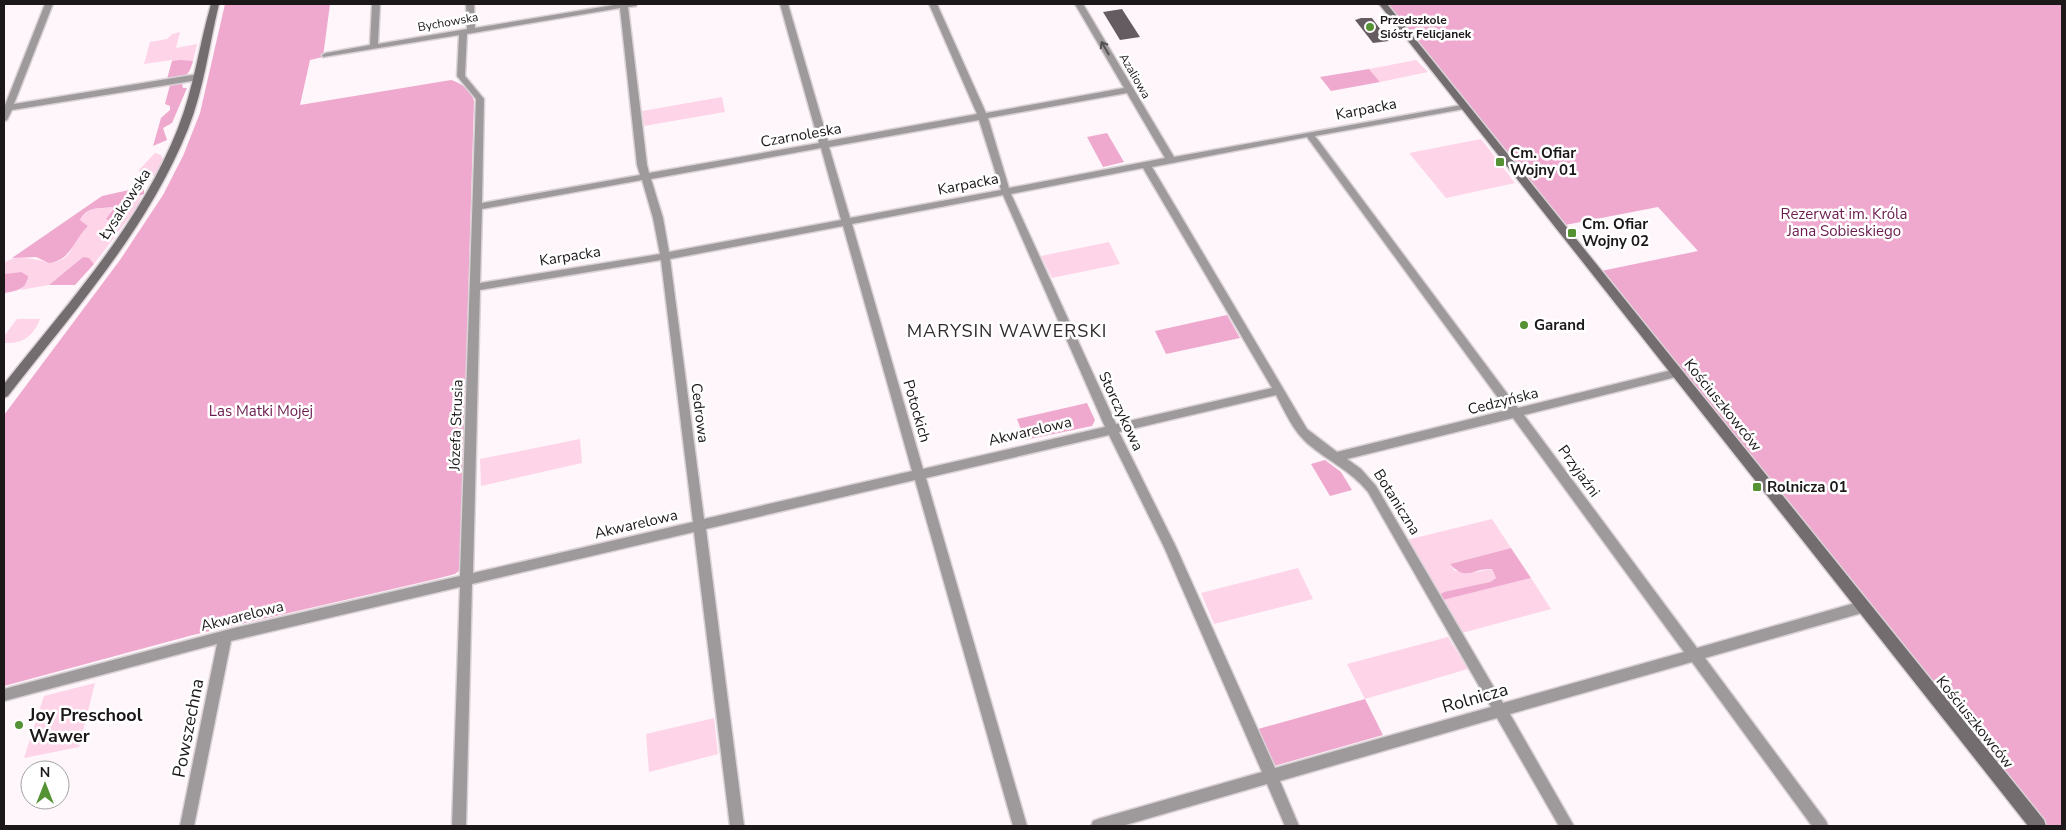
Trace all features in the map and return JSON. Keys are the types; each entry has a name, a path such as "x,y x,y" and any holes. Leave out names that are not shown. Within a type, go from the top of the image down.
{"street":[{"path":"4,118 49,4"},
{"name":"Łysakowska","path":"4,393 122,239 147,201 178,140 198,77 214,4"},
{"path":"374,47 376,4"},
{"name":"Józefa Strusia","path":"459,826 480,99 461,76 470,4"},
{"path":"566,4 568,14"},
{"name":"Bychowska","path":"326,55 628,4"},
{"name":"Cedrowa","path":"628,4 645,178 658,218 665,256 737,826"},
{"name":"Potockich","path":"784,4 1020,826"},
{"name":"Storczykowa","path":"933,4 983,117 1006,192 1112,429 1170,547 1292,826"},
{"name":"Azaliowa","path":"1079,4 1171,160"},
{"name":"Kościuszkowców","path":"1384,4 2038,826"},
{"path":"8,108 198,77"},
{"path":"4,90 16,88"},
{"name":"Czarnoleska","path":"477,207 826,146 1129,90"},
{"name":"Karpacka","path":"476,287 848,223 1171,160 1464,106"},
{"name":"Przyjaźni","path":"1310,135 1821,826"},
{"name":"Botaniczna","path":"1146,165 1297,423 1311,442 1337,457 1364,477 1372,488 1567,826"},
{"name":"Cedzyńska","path":"1337,457 1676,373"},
{"name":"Akwarelowa","path":"4,695 225,636 1278,391"},
{"name":"Rolnicza","path":"1098,826 1862,606"},
{"name":"Powszechna","path":"187,826 225,636"}],"shaded area":[{"path":"180,32 176,48 197,44 193,61 172,60 144,64 150,42 167,39 172,34"},
{"path":"1416,60 1428,72 1380,82 1369,69"},
{"path":"722,97 725,112 644,126 642,111"},
{"path":"1481,139 1515,183 1446,198 1409,153"},
{"path":"155,153 161,155 164,162 157,174 140,181 145,172 138,171"},
{"path":"141,196 139,204 94,264 83,257 49,285 20,290 28,281 21,272 4,274 4,263 12,259 27,258 50,262 63,259 71,251 77,237 88,226 80,220 87,212 94,209 112,207 114,208 110,212 123,218 132,203"},
{"path":"1109,242 1120,264 1052,278 1041,256"},
{"path":"17,319 40,319 34,330 26,338 21,341 4,343 4,336"},
{"path":"580,439 582,463 481,486 480,459"},
{"path":"1492,519 1511,548 1450,564 1455,571 1476,572 1492,569 1496,578 1490,582 1440,595 1407,540"},
{"path":"1298,568 1313,599 1214,624 1201,593"},
{"path":"1531,578 1551,609 1462,633 1443,600"},
{"path":"1448,637 1468,669 1365,699 1347,664"},
{"path":"95,683 79,747 24,758 44,696"},
{"path":"714,718 718,754 649,772 646,734"}],"green space":[{"name":"Las Matki Mojej","path":"225,4 330,4 323,57 310,60 300,105 451,80 465,88 473,97 460,570 455,574 436,579 193,635 4,686 4,415 120,260 163,195 183,156 200,113"},
{"name":"Rezerwat im. Króla Jana Sobieskiego","path":"1388,4 2062,4 2062,826 2047,826 1601,271 1698,251 1658,207 1565,225"},
{"path":"172,61 193,61 187,74 182,77 167,79"},
{"path":"1369,69 1380,82 1331,91 1320,77"},
{"path":"182,83 183,88 187,88 172,123 163,128 167,140 153,146 161,118 170,110 170,106 165,104 170,85"},
{"path":"1107,133 1124,162 1103,167 1087,137"},
{"path":"138,188 144,189 144,194 133,200 123,216 116,221 106,219 114,208 112,207 86,212 80,220 88,226 72,249 63,258 49,263 36,257 12,258 102,196"},
{"path":"83,257 89,258 94,264 75,285 49,285"},
{"path":"21,272 28,276 23,287 4,293 4,274"},
{"path":"1227,315 1240,338 1166,354 1155,331"},
{"path":"1087,403 1095,420 1092,426 1025,440 1017,419"},
{"path":"1325,460 1341,472 1352,490 1330,496 1311,464"},
{"path":"1511,548 1531,578 1443,600 1440,595 1444,592 1490,582 1496,578 1492,569 1465,573 1460,572 1450,564"},
{"path":"1365,699 1383,735 1274,766 1258,729"}],"building":[{"path":"1122,9 1140,37 1120,40 1103,12"},
{"name":"Przedszkole Sióstr Felicjanek","path":"1372,18 1389,41 1373,43 1355,20"}],"place":[{"name":"Przedszkole Sióstr Felicjanek","path":"1370,27"},
{"name":"Cm. Ofiar Wojny 01","path":"1500,162"},
{"name":"Cm. Ofiar Wojny 02","path":"1572,233"},
{"name":"Garand","path":"1524,325"},
{"name":"Rolnicza 01","path":"1757,487"},
{"name":"Joy Preschool Wawer","path":"19,725"}],"district":[{"name":"MARYSIN WAWERSKI","path":"1007,331"}]}
